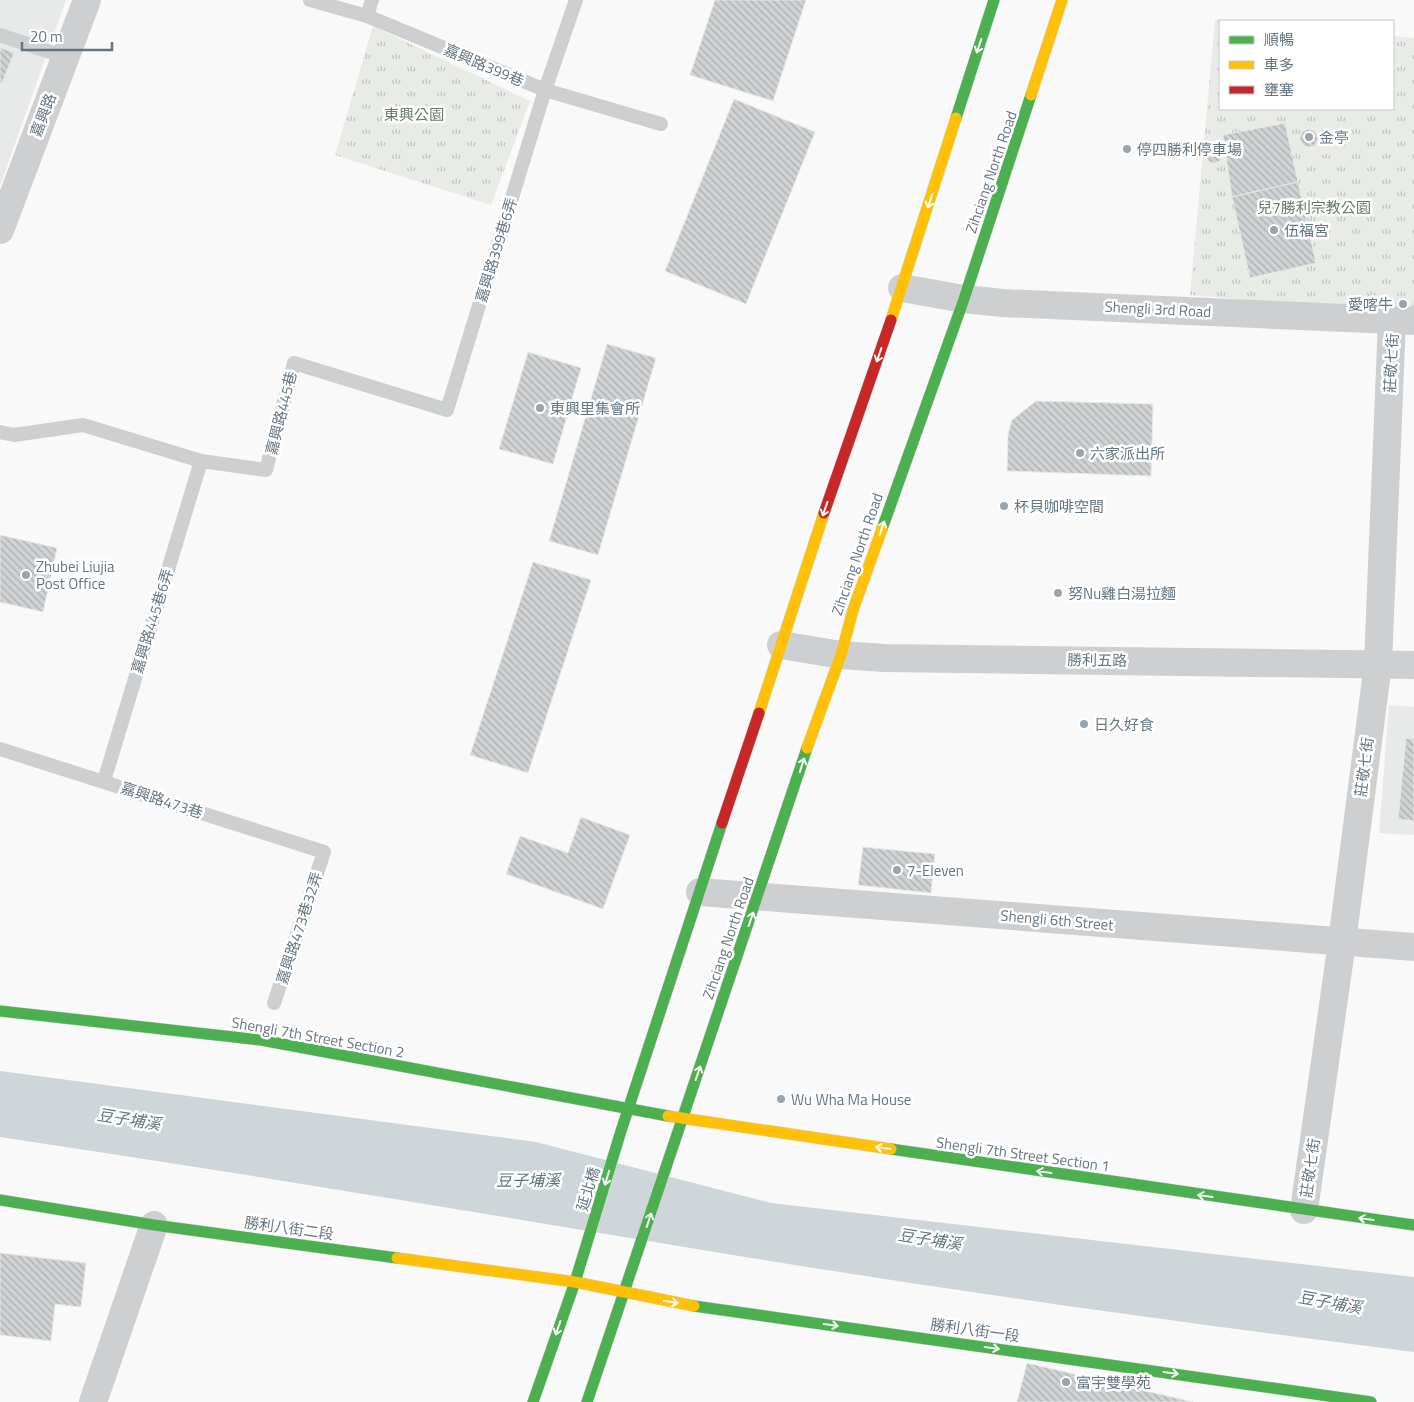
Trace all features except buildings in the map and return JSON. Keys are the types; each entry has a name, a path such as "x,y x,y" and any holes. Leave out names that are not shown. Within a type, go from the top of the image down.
{"main road":[{"path":"629,1109 795,597 902,288 994,0"},
{"name":"Zihciang North Road","path":"623,1294 759,897 808,746 841,655 853,610 964,299 1062,0"},
{"name":"Shengli 7th Street Section 2","path":"0,1011 262,1040 629,1109"},
{"name":"Shengli 7th Street Section 1","path":"629,1109 683,1119 1414,1225"},
{"name":"延北橋","path":"575,1282 629,1109"},
{"name":"勝利八街二段","path":"0,1200 154,1224 575,1282"},
{"path":"533,1402 575,1282"},
{"name":"勝利八街一段","path":"575,1282 623,1294 1281,1396 1372,1402"},
{"path":"587,1402 623,1294"}],"street":[{"name":"嘉興路","path":"0,230 87,0"},
{"name":"Shengli 3rd Road","path":"902,288 964,299 1003,303 1403,321"},
{"name":"莊敬七街","path":"1304,1210 1342,942 1378,664 1403,321"},
{"name":"勝利五路","path":"781,645 841,655 884,658 1414,665"},
{"name":"Shengli 6th Street","path":"700,892 1414,948"},
{"path":"94,1402 154,1224"}],"lane":[{"name":"嘉興路399巷","path":"310,0 368,16 545,90 660,124"},
{"path":"368,16 372,0"},
{"name":"嘉興路399巷6弄","path":"447,410 545,90 576,0"},
{"path":"0,35 65,57"},
{"name":"嘉興路445巷","path":"0,432 14,435 83,425 200,461 266,470 294,363 447,410"},
{"name":"嘉興路445巷6弄","path":"104,781 200,461"},
{"name":"嘉興路473巷","path":"0,750 104,781 324,852"},
{"name":"嘉興路473巷32弄","path":"274,1003 324,852"}],"shaded area":[{"path":"0,0 66,0 0,186"},
{"path":"1389,705 1414,707 1414,835 1379,833"}],"green space":[{"name":"兒7勝利宗教公園","path":"1215,20 1219,20 1219,110 1394,110 1394,36 1414,38 1414,314 1190,295"},
{"name":"東興公園","path":"373,26 530,101 491,205 335,155"}],"water":[{"name":"豆子埔溪","path":"0,1071 536,1142 771,1203 1414,1277 1414,1352 912,1283 280,1180 0,1137"}],"traffic: fast":[{"path":"956,118 994,0"},
{"path":"882,529 964,299 1031,95"},
{"path":"587,1402 807,748"},
{"path":"533,1402 575,1282 621,1131 722,823"},
{"path":"0,1011 261,1040 668,1116"},
{"path":"891,1149 1414,1225"},
{"path":"0,1200 154,1225 397,1258"},
{"path":"694,1306 1371,1402"}],"traffic: slow":[{"path":"1031,95 1062,0"},
{"path":"891,320 956,118"},
{"path":"759,713 824,513"},
{"path":"807,748 841,655 853,610 882,529"},
{"path":"668,1116 891,1149"},
{"path":"397,1258 575,1282 694,1306"}],"traffic: jam":[{"path":"824,513 891,320"},
{"path":"722,823 759,713"}],"place":[{"name":"金亭","path":"1309,137"},
{"name":"停四勝利停車場","path":"1127,149"},
{"name":"伍福宮","path":"1274,230"},
{"name":"愛喀牛","path":"1403,304"},
{"name":"東興里集會所","path":"540,408"},
{"name":"六家派出所","path":"1080,453"},
{"name":"杯貝咖啡空間","path":"1004,506"},
{"name":"Zhubei Liujia Post Office","path":"26,575"},
{"name":"努Nu雞白湯拉麵","path":"1058,593"},
{"name":"日久好食","path":"1084,724"},
{"name":"7-Eleven","path":"897,870"},
{"name":"Wu Wha Ma House","path":"781,1099"},
{"name":"富宇雙學苑","path":"1066,1382"}]}
